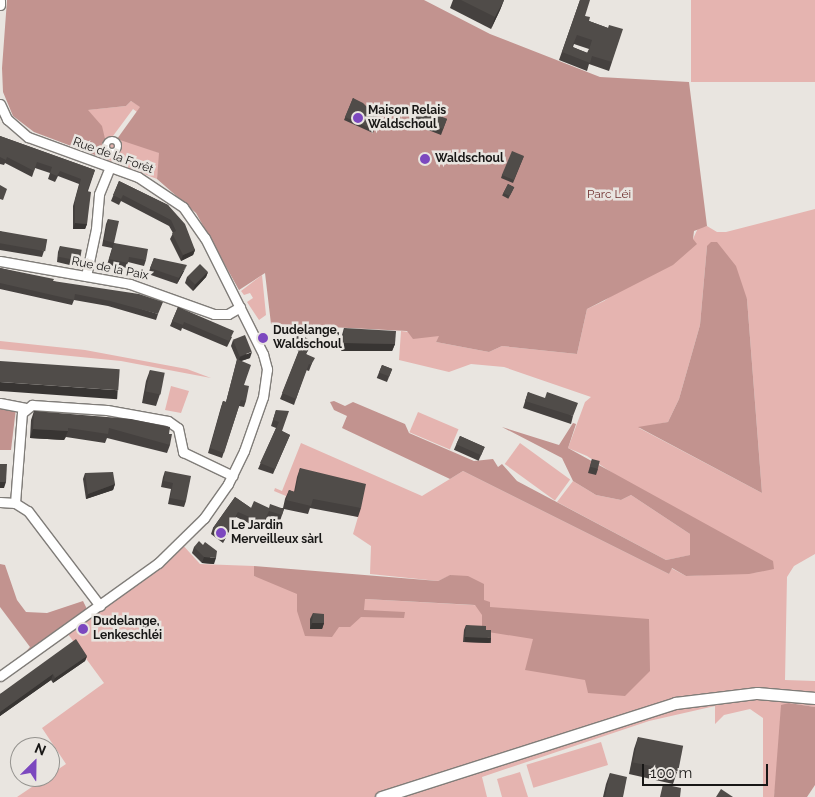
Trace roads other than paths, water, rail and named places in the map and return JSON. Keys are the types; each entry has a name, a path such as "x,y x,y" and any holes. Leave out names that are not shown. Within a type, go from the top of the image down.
{"main road":[{"path":"381,797 675,703 750,693 815,698"}],"street":[{"path":"0,0 0,5"},
{"name":"Rue de la Forêt","path":"0,105 7,119 28,137 154,184 183,207 205,238 263,354 266,381 256,422 233,476 204,518 181,543 100,606 0,676"},
{"path":"86,276 96,229 99,194 110,167"},
{"name":"Rue de la Paix","path":"0,261 144,287 214,314 228,314 240,307"},
{"path":"0,403 25,408 107,410 168,421 178,428 183,452 233,476"},
{"path":"15,503 22,413 25,408"},
{"path":"0,502 15,503 28,511 100,606"}],"place":[{"name":"Maison Relais Waldschoul","path":"358,118"},
{"name":"Waldschoul","path":"425,159"},
{"name":"Dudelange, Waldschoul","path":"263,338"},
{"name":"Le Jardin Merveilleux sàrl","path":"221,533"},
{"name":"Dudelange, Lenkeschléi","path":"83,629"}],"park label":[{"name":"Parc Léi","path":"609,195"}]}
